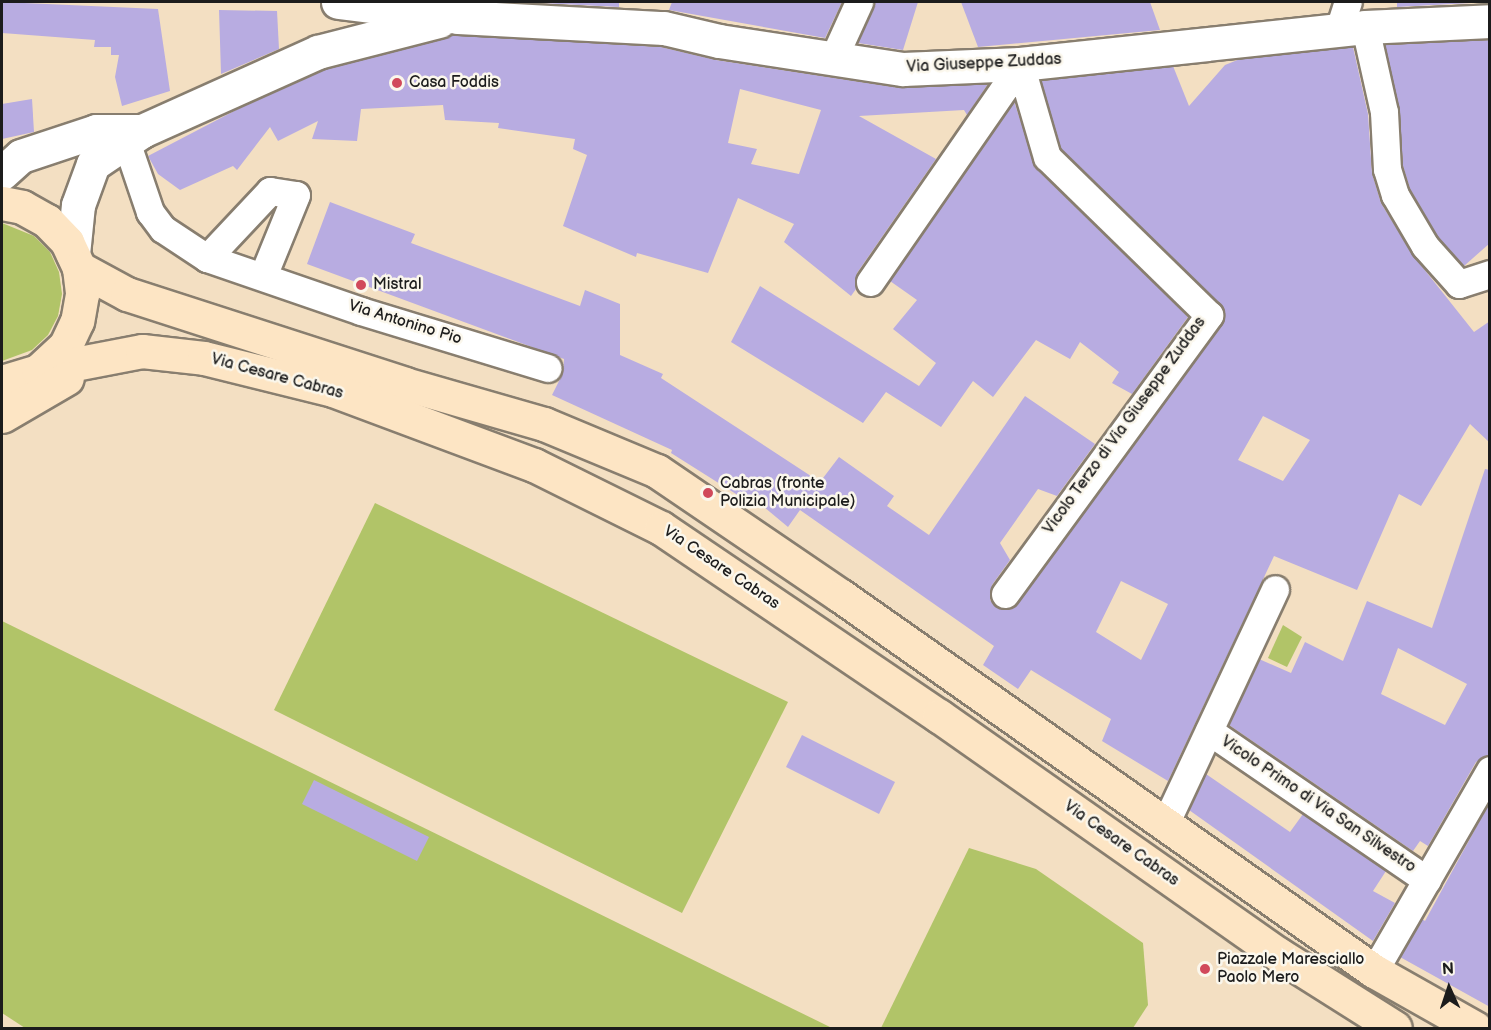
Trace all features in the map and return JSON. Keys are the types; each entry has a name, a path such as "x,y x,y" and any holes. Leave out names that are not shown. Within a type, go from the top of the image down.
{"main road":[{"path":"2,203 22,207 47,221 76,261 82,294 77,321 66,345 21,377 2,402"},
{"name":"Via Cesare Cabras","path":"76,261 127,294 405,384 544,424 657,471 1166,822 1374,970 1475,1029"},
{"name":"Via Cesare Cabras","path":"21,377 101,358 167,351 333,390 534,465 661,528 821,634 1322,982 1395,1029"},
{"path":"2,416 101,358"},
{"path":"1322,982 1334,983 1343,978 1350,967 1345,950"}],"street":[{"path":"318,52 336,28 321,2"},
{"name":"Via Giuseppe Zuddas","path":"338,2 463,9 664,28 833,59 903,69 1023,74 1350,19 1490,21"},
{"path":"833,59 859,2"},
{"path":"76,261 78,205 93,164 135,137 318,52 463,9"},
{"path":"1350,19 1384,112 1387,169 1395,195 1425,246 1459,284 1490,274"},
{"path":"870,282 1008,83 1023,74"},
{"name":"Vicolo Terzo di Via Giuseppe Zuddas","path":"1005,594 1209,315 1047,157 1023,74"},
{"path":"2,173 21,156 96,131 135,137"},
{"name":"Via Antonino Pio","path":"135,137 150,212 163,229 207,258 548,368"},
{"path":"207,258 270,191 296,195 263,276"},
{"path":"1166,822 1275,589"},
{"name":"Vicolo Primo di Via San Silvestro","path":"1209,731 1427,880"},
{"path":"1374,970 1490,770"}],"green space":[{"path":"2,223 34,236 50,252 59,272 62,294 58,316 48,335 32,350 2,361"},
{"path":"375,503 788,702 682,913 274,710"},
{"path":"2,621 832,1028 25,1028 2,1013"},
{"path":"1283,625 1302,637 1287,667 1268,658"},
{"path":"969,848 1036,869 1143,943 1148,1005 1133,1028 881,1028"}],"building":[{"path":"2,2 158,9 170,91 122,106 115,77 119,55 111,55 111,47 94,47 95,40 2,33"},
{"path":"519,2 619,2 619,7"},
{"path":"672,2 842,2 825,38 669,10"},
{"path":"875,2 918,2 903,50 858,43"},
{"path":"961,2 1150,2 1160,30 978,47"},
{"path":"1397,2 1490,2 1397,7"},
{"path":"219,10 277,11 279,49 221,74"},
{"path":"452,35 661,47 716,60 900,88 988,84 967,115 964,110 859,116 936,159 857,273 856,289 851,296 784,242 794,224 738,198 708,273 637,253 636,257 563,226 587,155 573,149 575,139 498,128 499,123 445,120 443,105 361,109 357,141 312,139 318,121 278,141 270,127 237,170 233,166 180,190 158,174 148,156 240,108 324,70","holes":["740,89 821,110 799,174 751,164 757,149 728,143"]},
{"path":"1490,40 1490,243 1464,266 1438,237 1410,189 1403,166 1399,109 1385,45"},
{"path":"1353,47 1368,114 1372,173 1381,203 1412,254 1474,332 1490,321 1490,443 1470,424 1421,506 1399,494 1357,590 1274,556 1168,781 1102,741 1111,719 1031,670 1018,689 983,665 994,646 800,510 788,527 758,502 755,506 671,453 672,450 552,395 563,373 564,359 307,264 330,202 415,234 411,243 580,306 585,290 620,304 620,355 663,374 661,378 820,482 839,457 894,496 887,506 929,535 1025,396 1095,444 1057,496 1038,489 1000,543 1010,560 992,585 990,600 996,607 1011,609 1225,317 1220,304 1061,149 1041,81 1173,66 1189,106 1225,65 1240,59","holes":["1263,416 1310,440 1283,481 1238,460","1121,581 1168,604 1141,660 1096,632"]},
{"path":"32,99 34,132 2,139 2,104"},
{"path":"1014,101 1036,168 1188,317 1132,394 1112,383 1119,372 1080,342 1070,359 1036,340 993,397 973,381 941,427 886,392 863,423 731,342 760,286 919,386 936,363 893,329 917,300 890,281"},
{"path":"1485,469 1490,470 1490,754 1476,762 1428,846 1420,841 1413,851 1229,725 1259,659 1291,673 1305,642 1343,661 1367,601 1432,628","holes":["1398,648 1467,684 1445,725 1381,694"]},
{"path":"802,735 895,782 879,814 786,767"},
{"path":"1206,774 1290,832 1303,814 1386,871 1373,891 1395,903 1373,941 1189,810"},
{"path":"314,780 429,837 417,861 302,804"},
{"path":"1490,802 1490,1007 1400,957 1422,919 1425,921"}],"place":[{"name":"Casa Foddis","path":"397,83"},
{"name":"Mistral","path":"361,285"},
{"name":"Cabras (fronte Polizia Municipale)","path":"708,493"},
{"name":"Piazzale Maresciallo Paolo Mero","path":"1205,969"}]}
